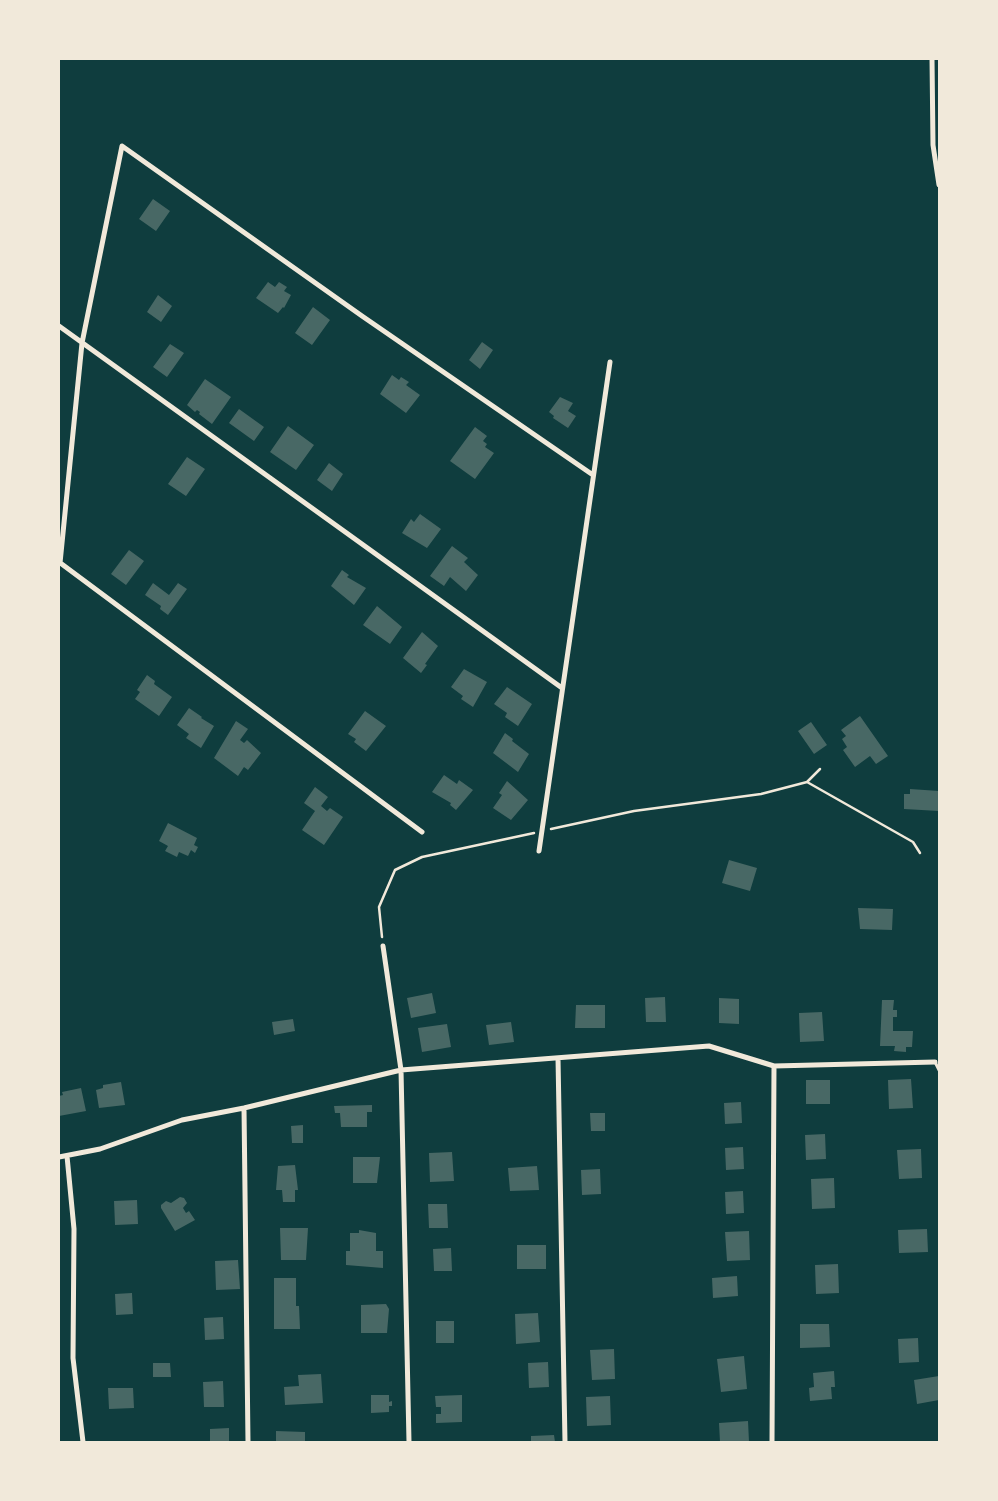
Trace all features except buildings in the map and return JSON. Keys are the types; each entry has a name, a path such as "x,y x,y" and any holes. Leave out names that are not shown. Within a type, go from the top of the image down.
{"street":[{"path":"932,59 933,145 939,185"},
{"path":"422,832 60,562 82,343 122,146 362,316 593,475"},
{"path":"59,326 562,688"},
{"path":"539,851 610,362"},
{"path":"383,946 401,1070 409,1442"},
{"path":"59,1157 100,1149 182,1120 244,1108 401,1070 709,1046 774,1066 935,1062"},
{"path":"558,1058 564,1442"},
{"path":"772,1442 774,1066"},
{"path":"244,1108 248,1442"},
{"path":"67,1156 74,1229 73,1358 84,1442"}],"lane":[{"path":"935,1062 939,1070"}],"path":[{"path":"548,830 634,811 761,794 807,782 820,770"},
{"path":"807,782 914,842 920,853"},
{"path":"383,946 379,906 395,870 422,857 538,832"}]}
